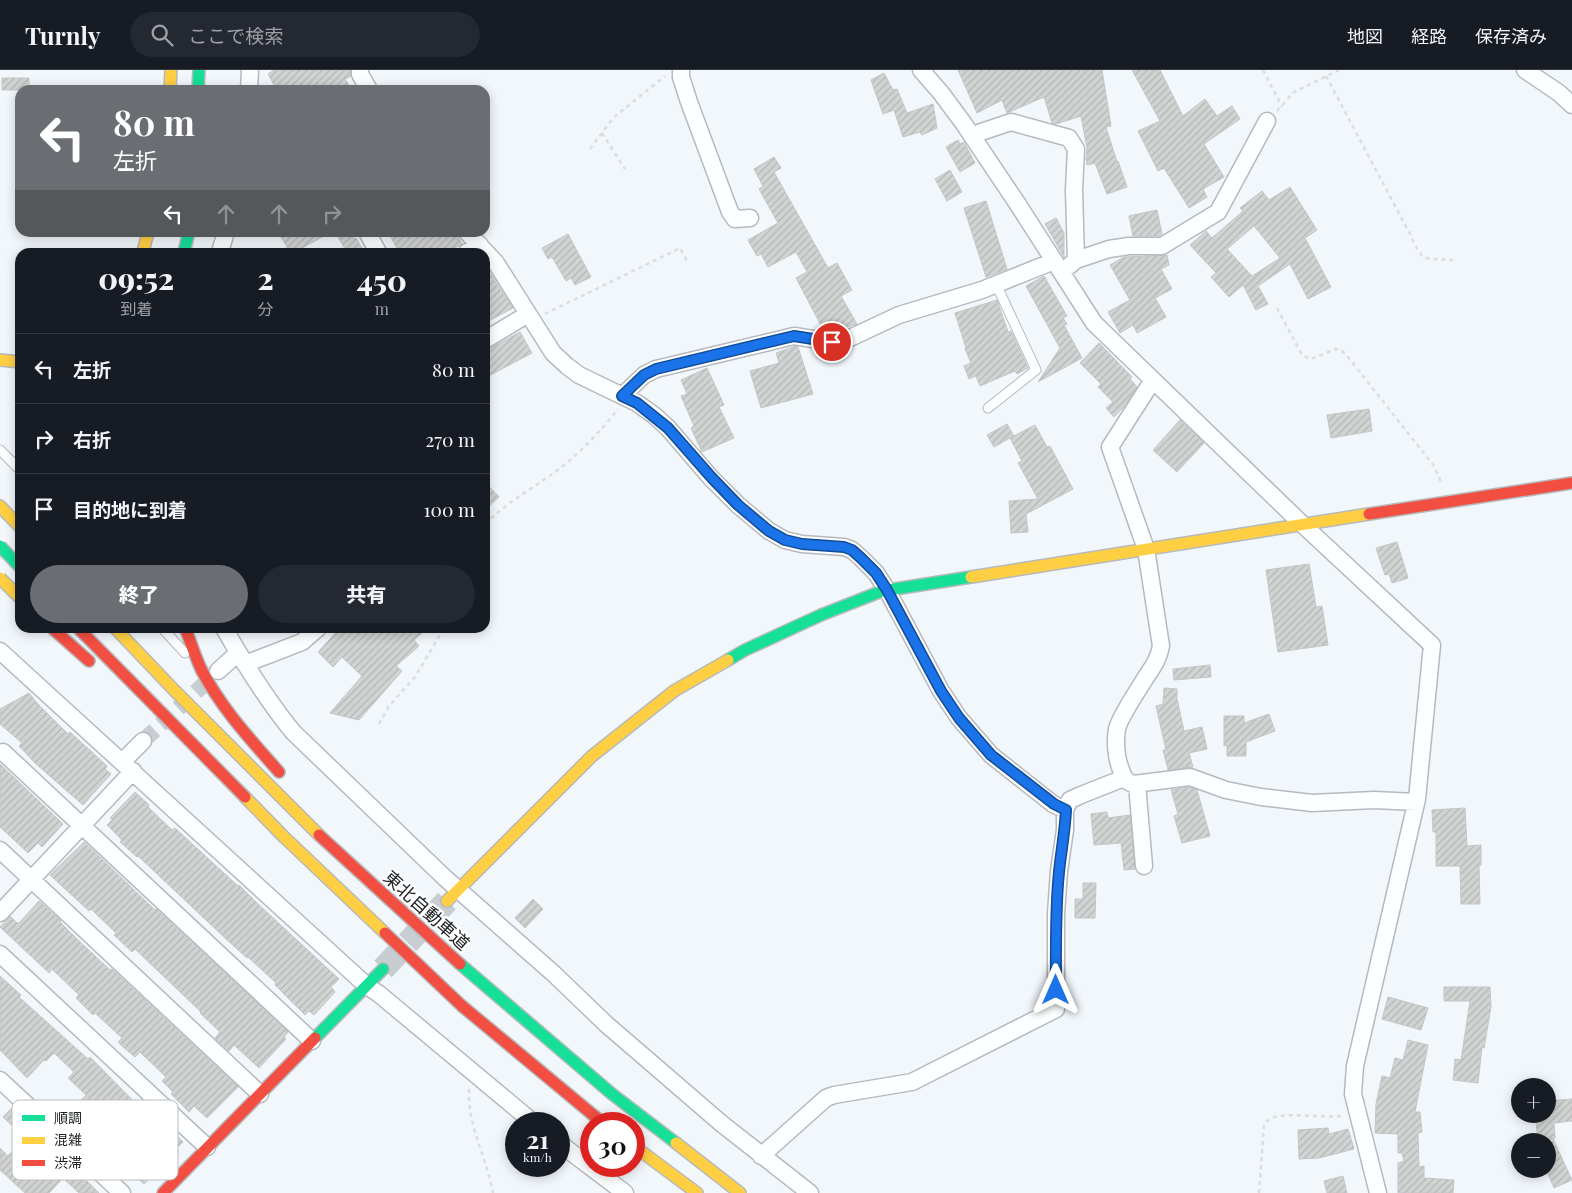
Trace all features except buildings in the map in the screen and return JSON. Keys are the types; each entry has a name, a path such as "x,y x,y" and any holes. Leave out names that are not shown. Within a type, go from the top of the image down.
{"main road":[{"path":"170,70 170,85"},
{"path":"198,85 199,70"},
{"path":"0,360 15,362"},
{"path":"452,895 592,756 674,691 745,650 821,615 887,590 1572,483"},
{"path":"4,510 15,522"},
{"path":"0,546 15,562"},
{"path":"0,561 13,548"},
{"path":"0,585 15,572"},
{"path":"0,578 15,593"},
{"path":"58,633 99,670"},
{"path":"83,633 283,836"},
{"name":"東北自動車道","path":"120,633 301,819 482,984 612,1094 740,1193"},
{"path":"188,633 210,671 221,702 246,736 284,779"},
{"path":"136,703 283,836 462,1006 590,1112"},
{"path":"344,843 482,984"},
{"path":"178,1177 383,969"},
{"path":"645,1154 697,1193"},
{"path":"163,1193 175,1180"}],"street":[{"path":"249,85 250,70"},
{"path":"360,70 360,74 366,85"},
{"path":"922,70 972,136 1094,323 1302,524 1432,645 1416,802 1355,1066 1353,1094 1378,1193"},
{"path":"1524,70 1572,105"},
{"path":"675,72 681,77 730,212 735,219 750,218"},
{"path":"972,136 1011,122 1069,138 1076,149 1074,190 1076,260"},
{"path":"624,397 644,375 656,369 794,336 832,342 850,338 899,316 1109,249 1130,246 1162,246 1176,240 1218,212 1267,122"},
{"path":"370,237 376,248"},
{"path":"490,259 496,263 554,353 566,366 578,375 637,403 668,428 712,478 756,522 785,540 802,544 844,547 852,550 876,573 887,590 941,691 959,718 991,755 1054,804 1066,810"},
{"path":"490,338 531,317"},
{"path":"1144,866 1131,781 1118,763 1116,750 1117,728 1159,656 1161,646 1146,549 1110,448 1153,380"},
{"path":"227,633 272,706 293,732 452,895 554,974 664,1076 761,1156 810,1193"},
{"path":"210,671 242,659 302,642 312,633"},
{"path":"0,651 367,986 521,1112"},
{"path":"0,913 82,825 127,767 143,741"},
{"path":"3,752 312,1041"},
{"path":"761,1156 826,1098 912,1082 1056,1009 1056,914 1066,810 1070,800 1081,795 1131,781 1190,777 1226,790 1261,798 1312,803 1374,800 1416,802"},
{"path":"0,850 260,1094"},
{"path":"0,954 157,1100"},
{"path":"0,1080 22,1100"},
{"path":"178,1120 207,1147"},
{"path":"570,1151 625,1193"},
{"path":"108,1180 122,1193"}],"lane":[{"path":"988,408 1036,370 996,284"},
{"path":"0,450 15,465"},
{"path":"168,633 210,671"}],"path":[{"path":"1263,70 1282,106"},
{"path":"1267,122 1294,92 1339,70"},
{"path":"590,149 613,118 657,81 675,72"},
{"path":"1326,76 1419,254 1425,258 1453,260"},
{"path":"602,133 625,169"},
{"path":"531,317 680,248 688,263"},
{"path":"1277,308 1302,356 1311,359 1336,349 1342,351 1348,357 1434,466 1450,501"},
{"path":"490,520 504,507 567,462 609,421 624,397"},
{"path":"379,724 390,706 415,677 441,633"},
{"path":"470,1070 468,1100 476,1138 491,1179 493,1193"},
{"path":"1259,1193 1264,1126 1269,1119 1280,1116 1332,1117 1358,1113"}],"tunnel":[{"path":"143,741 213,676"},
{"path":"383,969 447,901"}],"traffic: fast":[{"path":"198,85 199,70"},
{"path":"185,248 188,237"},
{"path":"0,546 15,562"},
{"path":"728,660 745,650 821,615 882,591 971,577"},
{"path":"460,964 612,1094 676,1143"},
{"path":"315,1038 383,969"}],"traffic: slow":[{"path":"170,85 171,70"},
{"path":"144,248 147,237"},
{"path":"0,360 15,362"},
{"path":"0,506 15,522"},
{"path":"971,577 1369,514"},
{"path":"0,578 15,593"},
{"path":"120,633 319,835"},
{"path":"447,901 592,756 674,691 728,660"},
{"path":"245,797 385,933"},
{"path":"676,1143 740,1193"},
{"path":"645,1154 697,1193"}],"traffic: jam":[{"path":"1369,514 1572,483"},
{"path":"58,633 89,661"},
{"path":"83,633 245,797"},
{"path":"187,633 197,660 210,685 238,724 279,772"},
{"path":"319,835 460,964"},
{"path":"385,933 462,1006 590,1112"},
{"path":"178,1178 315,1038"},
{"path":"163,1193 176,1180"}],"route":[{"path":"832,342 794,336 656,369 644,375 622,396 637,403 655,416 738,505 769,531 785,540 802,544 829,544 844,547 852,550 861,558 876,573 887,590 941,691 959,718 991,755 1054,804 1066,810 1056,914 1056,990"}]}
